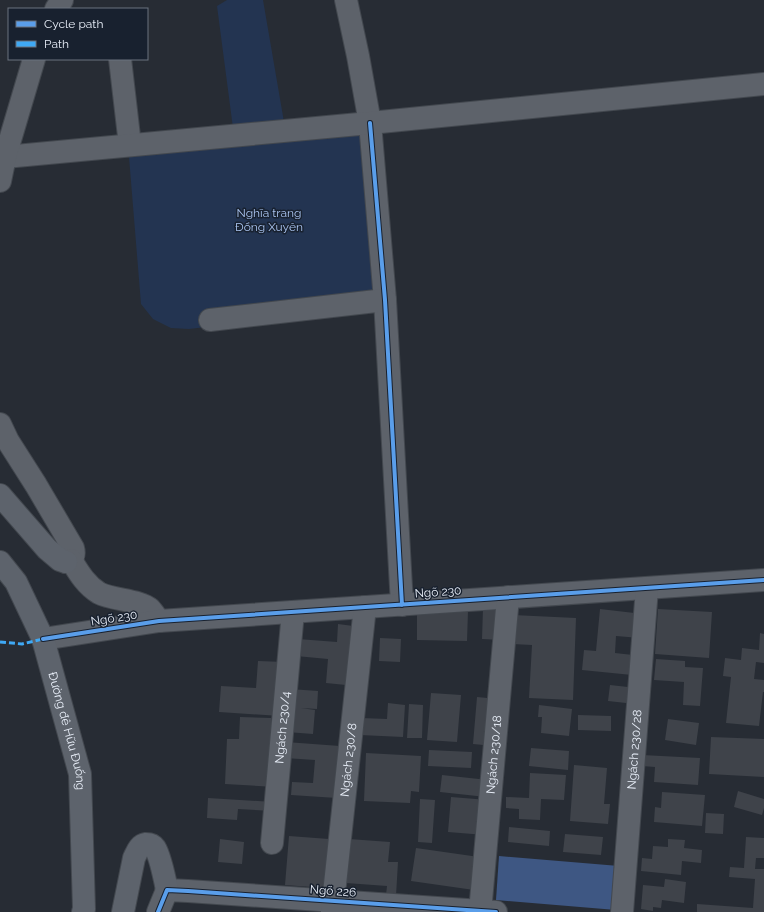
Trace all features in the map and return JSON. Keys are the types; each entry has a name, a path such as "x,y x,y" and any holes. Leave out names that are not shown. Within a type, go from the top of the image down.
{"main road":[{"path":"0,495 47,549 60,560 69,561"},
{"name":"Đường đê Hữu Đuống","path":"0,562 16,582 43,639 80,774 83,912"},
{"path":"123,912 134,858 137,850 141,846 146,844 152,845 158,854 167,890"}],"street":[{"path":"346,0 370,123 385,300 402,605"},
{"path":"0,181 5,157 34,60"},
{"path":"120,60 130,145"},
{"path":"5,157 764,84"},
{"path":"210,320 385,300"},
{"path":"0,424 8,442 36,485 73,548 74,553 69,561 86,582 100,593 144,605 150,608 159,621"},
{"name":"Ngõ 230","path":"43,639 159,621 764,580"},
{"name":"Ngách 230/28","path":"622,912 647,588"},
{"name":"Ngách 230/18","path":"486,912 508,597"},
{"name":"Ngách 230/8","path":"333,906 365,607"},
{"name":"Ngách 230/4","path":"272,843 293,612"},
{"path":"158,912 167,890"},
{"name":"Ngõ 226","path":"167,890 333,906 486,912"}],"green space":[{"name":"Nghĩa trang Đổng Xuyên","path":"227,0 263,0 284,122 362,120 376,307 189,329 171,328 153,319 141,304 129,157 137,143 233,128 217,6"}],"shaded area":[{"path":"499,856 619,866 616,910 496,900"}],"building":[{"path":"483,608 505,609 503,640 482,639"},
{"path":"600,609 643,614 640,638 616,636 615,653 633,655 632,675 582,670 584,650 596,651"},
{"path":"658,609 712,612 709,658 655,654"},
{"path":"417,610 468,611 467,641 417,640"},
{"path":"513,615 576,618 573,700 529,698 532,645 512,644"},
{"path":"338,624 361,627 356,686 326,683 328,659 296,656 298,639 337,642"},
{"path":"760,633 764,634 764,663 756,662 754,679 764,680 764,692 759,726 726,723 731,677 723,676 725,658 741,660 742,648 759,650"},
{"path":"380,638 401,639 400,662 379,661"},
{"path":"656,659 685,661 685,667 703,668 700,706 683,705 684,682 654,680"},
{"path":"258,661 284,662 280,716 219,712 221,686 256,688"},
{"path":"610,685 637,688 635,704 608,701"},
{"path":"290,689 318,691 317,709 301,708 315,710 313,734 287,732"},
{"path":"431,693 461,695 457,742 427,740"},
{"path":"477,697 498,699 494,746 473,744"},
{"path":"388,703 405,705 403,737 360,735 361,718 387,719"},
{"path":"409,704 423,705 422,738 407,738"},
{"path":"539,705 572,709 569,736 541,733 542,717 538,717"},
{"path":"578,715 611,716 611,731 578,730"},
{"path":"240,717 271,718 271,740 275,787 225,784 227,739 239,739"},
{"path":"668,719 699,723 696,745 665,740"},
{"path":"711,737 764,739 764,777 709,774"},
{"path":"286,742 340,746 337,798 291,795 292,782 313,783 315,760 285,758"},
{"path":"531,748 569,751 568,770 529,766"},
{"path":"429,750 472,752 471,768 428,766"},
{"path":"366,753 421,756 419,792 411,791 410,803 364,801"},
{"path":"642,755 700,758 698,785 654,782 655,767 642,766"},
{"path":"574,765 607,768 604,804 610,804 608,824 570,821"},
{"path":"530,773 566,775 564,800 541,799 540,820 519,819 519,809 506,808 506,797 529,798"},
{"path":"442,775 488,780 486,797 440,792"},
{"path":"738,791 764,799 762,815 734,807"},
{"path":"662,792 705,795 702,826 654,822 655,807 661,808"},
{"path":"451,797 488,800 485,835 448,832"},
{"path":"208,798 273,802 273,811 238,809 237,820 207,818"},
{"path":"420,799 435,800 432,843 418,842"},
{"path":"706,813 724,814 723,834 705,833"},
{"path":"509,827 550,831 549,846 508,842"},
{"path":"565,834 603,837 601,855 563,852"},
{"path":"289,836 329,839 325,888 285,885"},
{"path":"746,837 764,838 764,858 756,858 755,869 764,869 764,912 697,912 697,904 753,908 755,879 729,877 730,867 744,868"},
{"path":"220,839 244,842 242,864 218,862"},
{"path":"349,839 390,842 388,862 398,862 396,896 386,895 387,886 346,883"},
{"path":"668,839 685,840 684,848 702,850 701,863 682,861 681,875 641,871 642,858 652,859 653,846 668,847"},
{"path":"416,848 479,857 474,890 411,881"},
{"path":"665,879 686,882 684,903 662,900 661,908 653,907 653,911 641,909 643,885 664,887"}],"marked path":[{"path":"0,642 22,644 43,639"}],"cycle path":[{"path":"370,123 385,300 402,605"},
{"path":"43,639 159,621 764,580"},
{"path":"158,912 167,890 496,912"}]}
